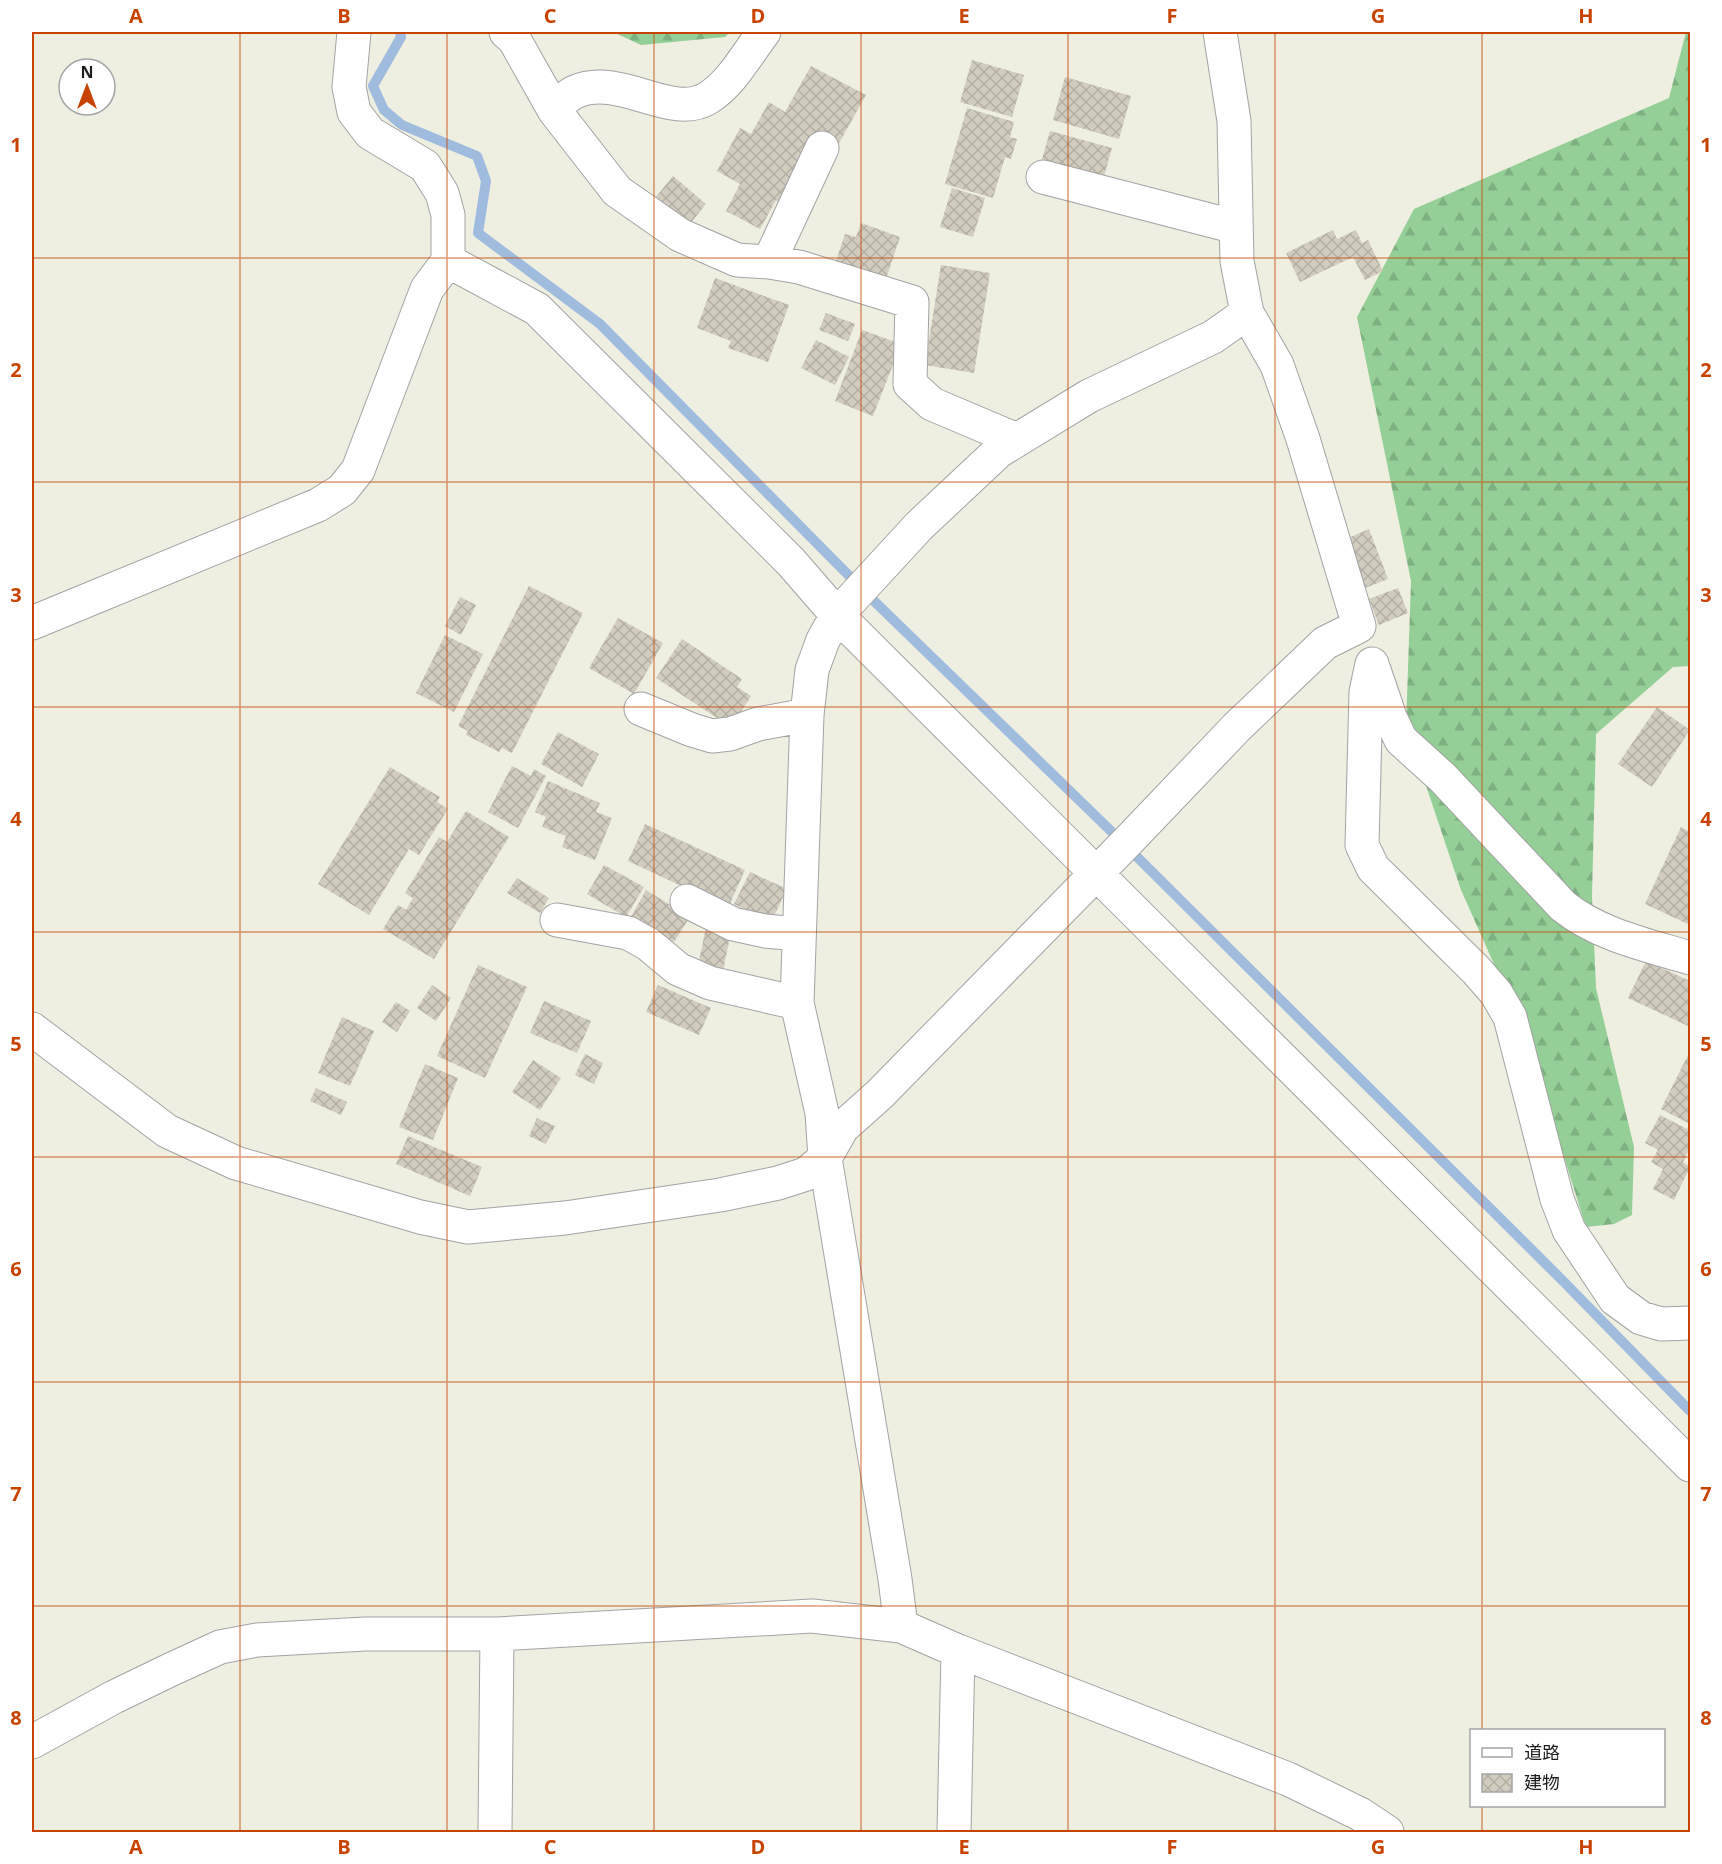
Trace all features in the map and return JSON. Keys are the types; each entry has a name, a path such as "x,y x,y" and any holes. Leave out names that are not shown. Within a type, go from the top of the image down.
{"street":[{"path":"32,623 318,506 342,490 358,470 427,289 448,261 448,215 442,193 425,166 370,134 354,112 349,87 354,32"},
{"path":"506,32 514,39 554,110 598,168 626,198 680,235 737,260 799,267 912,302 910,384 932,404 1017,440"},
{"path":"554,110 573,93 593,86 629,90 657,100 684,105 706,100 724,87 764,32"},
{"path":"1220,32 1234,121 1237,261 1247,313 1277,365 1303,439 1359,626 1390,717 1401,740 1443,778 1563,906 1598,928 1690,958"},
{"path":"769,262 822,148"},
{"path":"1043,177 1236,227"},
{"path":"448,261 537,309 792,562 845,607 1114,856 1690,1465"},
{"path":"901,1626 825,1158 822,1113 797,1003 807,715 812,670 823,640 845,607 927,519 999,451 1089,396 1213,337 1247,313"},
{"path":"32,1029 167,1131 236,1163 420,1217 468,1227 565,1218 720,1195 778,1183 806,1174 825,1158 842,1128 880,1094 1237,727 1325,643 1359,626"},
{"path":"1372,664 1366,692 1362,845 1372,868 1476,970 1496,993 1510,1017 1557,1199 1569,1230 1590,1263 1616,1299 1641,1318 1662,1324 1690,1323"},
{"path":"641,709 712,736 730,734 758,724 807,715"},
{"path":"687,901 733,924 765,931 799,934"},
{"path":"557,920 628,933 648,944 678,969 699,978 750,993 797,1003"},
{"path":"32,1742 114,1697 220,1647 257,1640 365,1634 497,1634 812,1616 901,1626 958,1651 1288,1779 1360,1814 1387,1833"},
{"path":"495,1833 497,1634"},
{"path":"954,1833 958,1651"}],"green space":[{"path":"613,32 730,32 725,37 641,45"},
{"path":"1686,32 1690,32 1690,666 1673,667 1596,734 1592,897 1596,988 1634,1147 1632,1215 1614,1224 1586,1227 1526,1036 1461,890 1406,726 1411,581 1357,317 1414,209 1669,98"}],"building":[{"path":"972,60 1024,75 1012,117 960,102"},
{"path":"811,66 866,95 838,145 818,134 781,203 776,200 760,229 726,211 740,184 717,171 740,128 751,134 769,102 785,112"},
{"path":"1065,77 1131,96 1119,139 1053,120"},
{"path":"967,108 1014,122 1010,137 1017,139 1011,159 1005,157 993,198 945,184"},
{"path":"1050,131 1112,148 1103,180 1041,163"},
{"path":"673,176 706,204 689,225 656,197"},
{"path":"952,188 985,198 973,237 940,227"},
{"path":"861,223 900,237 886,279 836,261 845,234 856,237"},
{"path":"1333,230 1337,239 1356,230 1362,243 1368,240 1383,271 1365,280 1353,257 1300,282 1286,253"},
{"path":"941,265 990,273 974,373 925,365"},
{"path":"715,278 789,305 768,362 728,348 731,341 697,328"},
{"path":"826,313 855,324 848,341 819,330"},
{"path":"862,330 901,344 873,416 835,401"},
{"path":"816,340 849,357 835,385 801,368"},
{"path":"1369,529 1388,579 1365,588 1346,539"},
{"path":"529,586 583,613 512,753 502,748 499,752 466,735 468,731 458,726"},
{"path":"1398,588 1408,613 1379,625 1369,599"},
{"path":"460,597 476,605 461,635 445,626"},
{"path":"618,618 663,643 634,694 589,668"},
{"path":"445,635 483,654 454,712 416,693"},
{"path":"682,639 742,679 737,687 751,696 731,727 656,678"},
{"path":"1657,707 1690,730 1652,787 1618,764"},
{"path":"558,732 599,754 582,787 541,764"},
{"path":"512,766 531,776 534,769 546,776 518,828 488,812"},
{"path":"390,767 440,797 437,802 448,809 419,855 409,849 369,915 318,884"},
{"path":"548,781 600,803 596,812 612,818 595,860 562,847 566,836 542,827 546,817 535,812"},
{"path":"466,811 509,837 434,959 383,929 398,905 406,910 413,898 405,893 439,837 447,842"},
{"path":"645,824 745,870 728,908 628,861"},
{"path":"1681,827 1690,832 1690,925 1645,904"},
{"path":"604,865 644,887 626,917 587,894"},
{"path":"750,872 787,889 771,922 734,904"},
{"path":"517,878 549,898 540,913 507,893"},
{"path":"646,890 690,917 674,942 631,917"},
{"path":"706,927 731,932 723,971 698,966"},
{"path":"1646,961 1690,981 1688,1026 1628,998"},
{"path":"478,965 527,987 485,1078 437,1056"},
{"path":"432,985 451,998 436,1021 417,1008"},
{"path":"658,985 711,1008 699,1035 646,1012"},
{"path":"544,1001 591,1021 577,1053 530,1033"},
{"path":"396,1002 410,1011 397,1032 382,1022"},
{"path":"342,1017 374,1031 350,1086 318,1073"},
{"path":"1690,1051 1690,1124 1661,1109"},
{"path":"585,1054 603,1063 594,1084 575,1075"},
{"path":"533,1060 561,1078 540,1110 512,1092"},
{"path":"425,1064 458,1078 433,1140 399,1127"},
{"path":"316,1088 347,1102 341,1115 310,1101"},
{"path":"1660,1115 1687,1129 1690,1124 1690,1148 1683,1162 1690,1167 1674,1200 1653,1189 1663,1169 1651,1162 1658,1150 1645,1143"},
{"path":"537,1118 555,1126 546,1144 529,1136"},
{"path":"408,1136 482,1167 470,1196 396,1164"}],"waterway":[{"path":"400,32 401,37 373,86 384,110 402,125 477,156 486,181 478,233 600,324 875,602 1112,832 1564,1282 1690,1411"}]}
